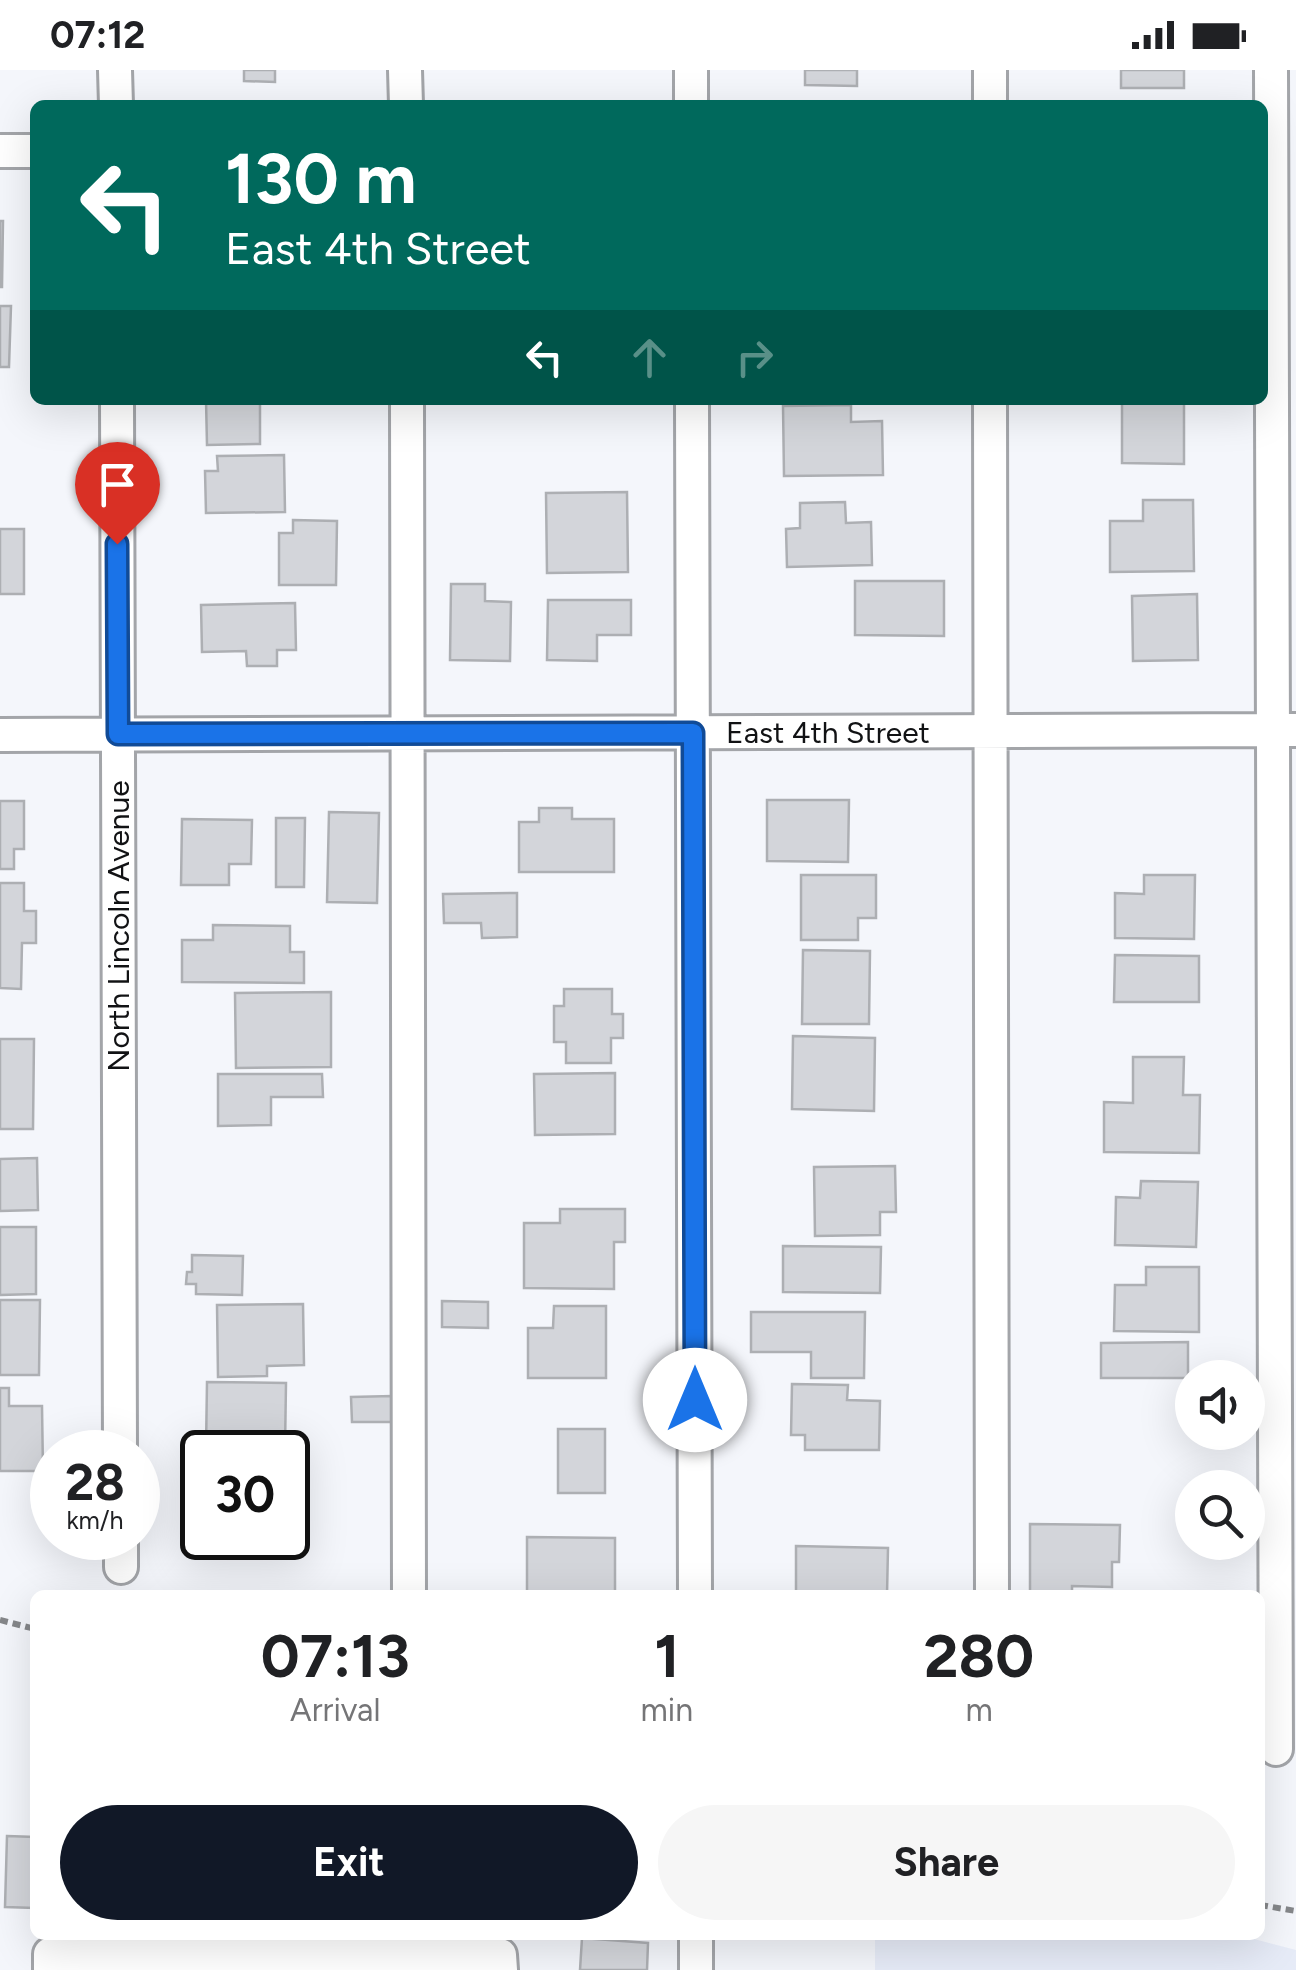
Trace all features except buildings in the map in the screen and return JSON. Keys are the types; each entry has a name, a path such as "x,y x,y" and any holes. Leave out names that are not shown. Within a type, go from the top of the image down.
{"street":[{"path":"116,70 116,100"},
{"path":"405,70 406,100"},
{"path":"692,70 692,100"},
{"path":"990,70 990,100"},
{"path":"1270,70 1276,149 1284,730 1277,1749"},
{"path":"0,151 30,151"},
{"name":"North Lincoln Avenue","path":"116,405 120,1430"},
{"path":"407,405 409,1590"},
{"path":"692,405 696,1590"},
{"path":"990,405 992,1590"},
{"name":"East 4th Street","path":"0,735 1284,730"},
{"path":"696,1940 696,1970"},
{"path":"50,1970 50,1954 500,1955 500,1970"}],"path":[{"path":"0,1620 30,1629"},
{"path":"1265,1907 1296,1911"}],"shaded area":[{"path":"875,1940 1258,1940 1296,1950 1296,1970 875,1970"}],"route":[{"path":"117,544 118,734 693,733 695,1400"}]}
